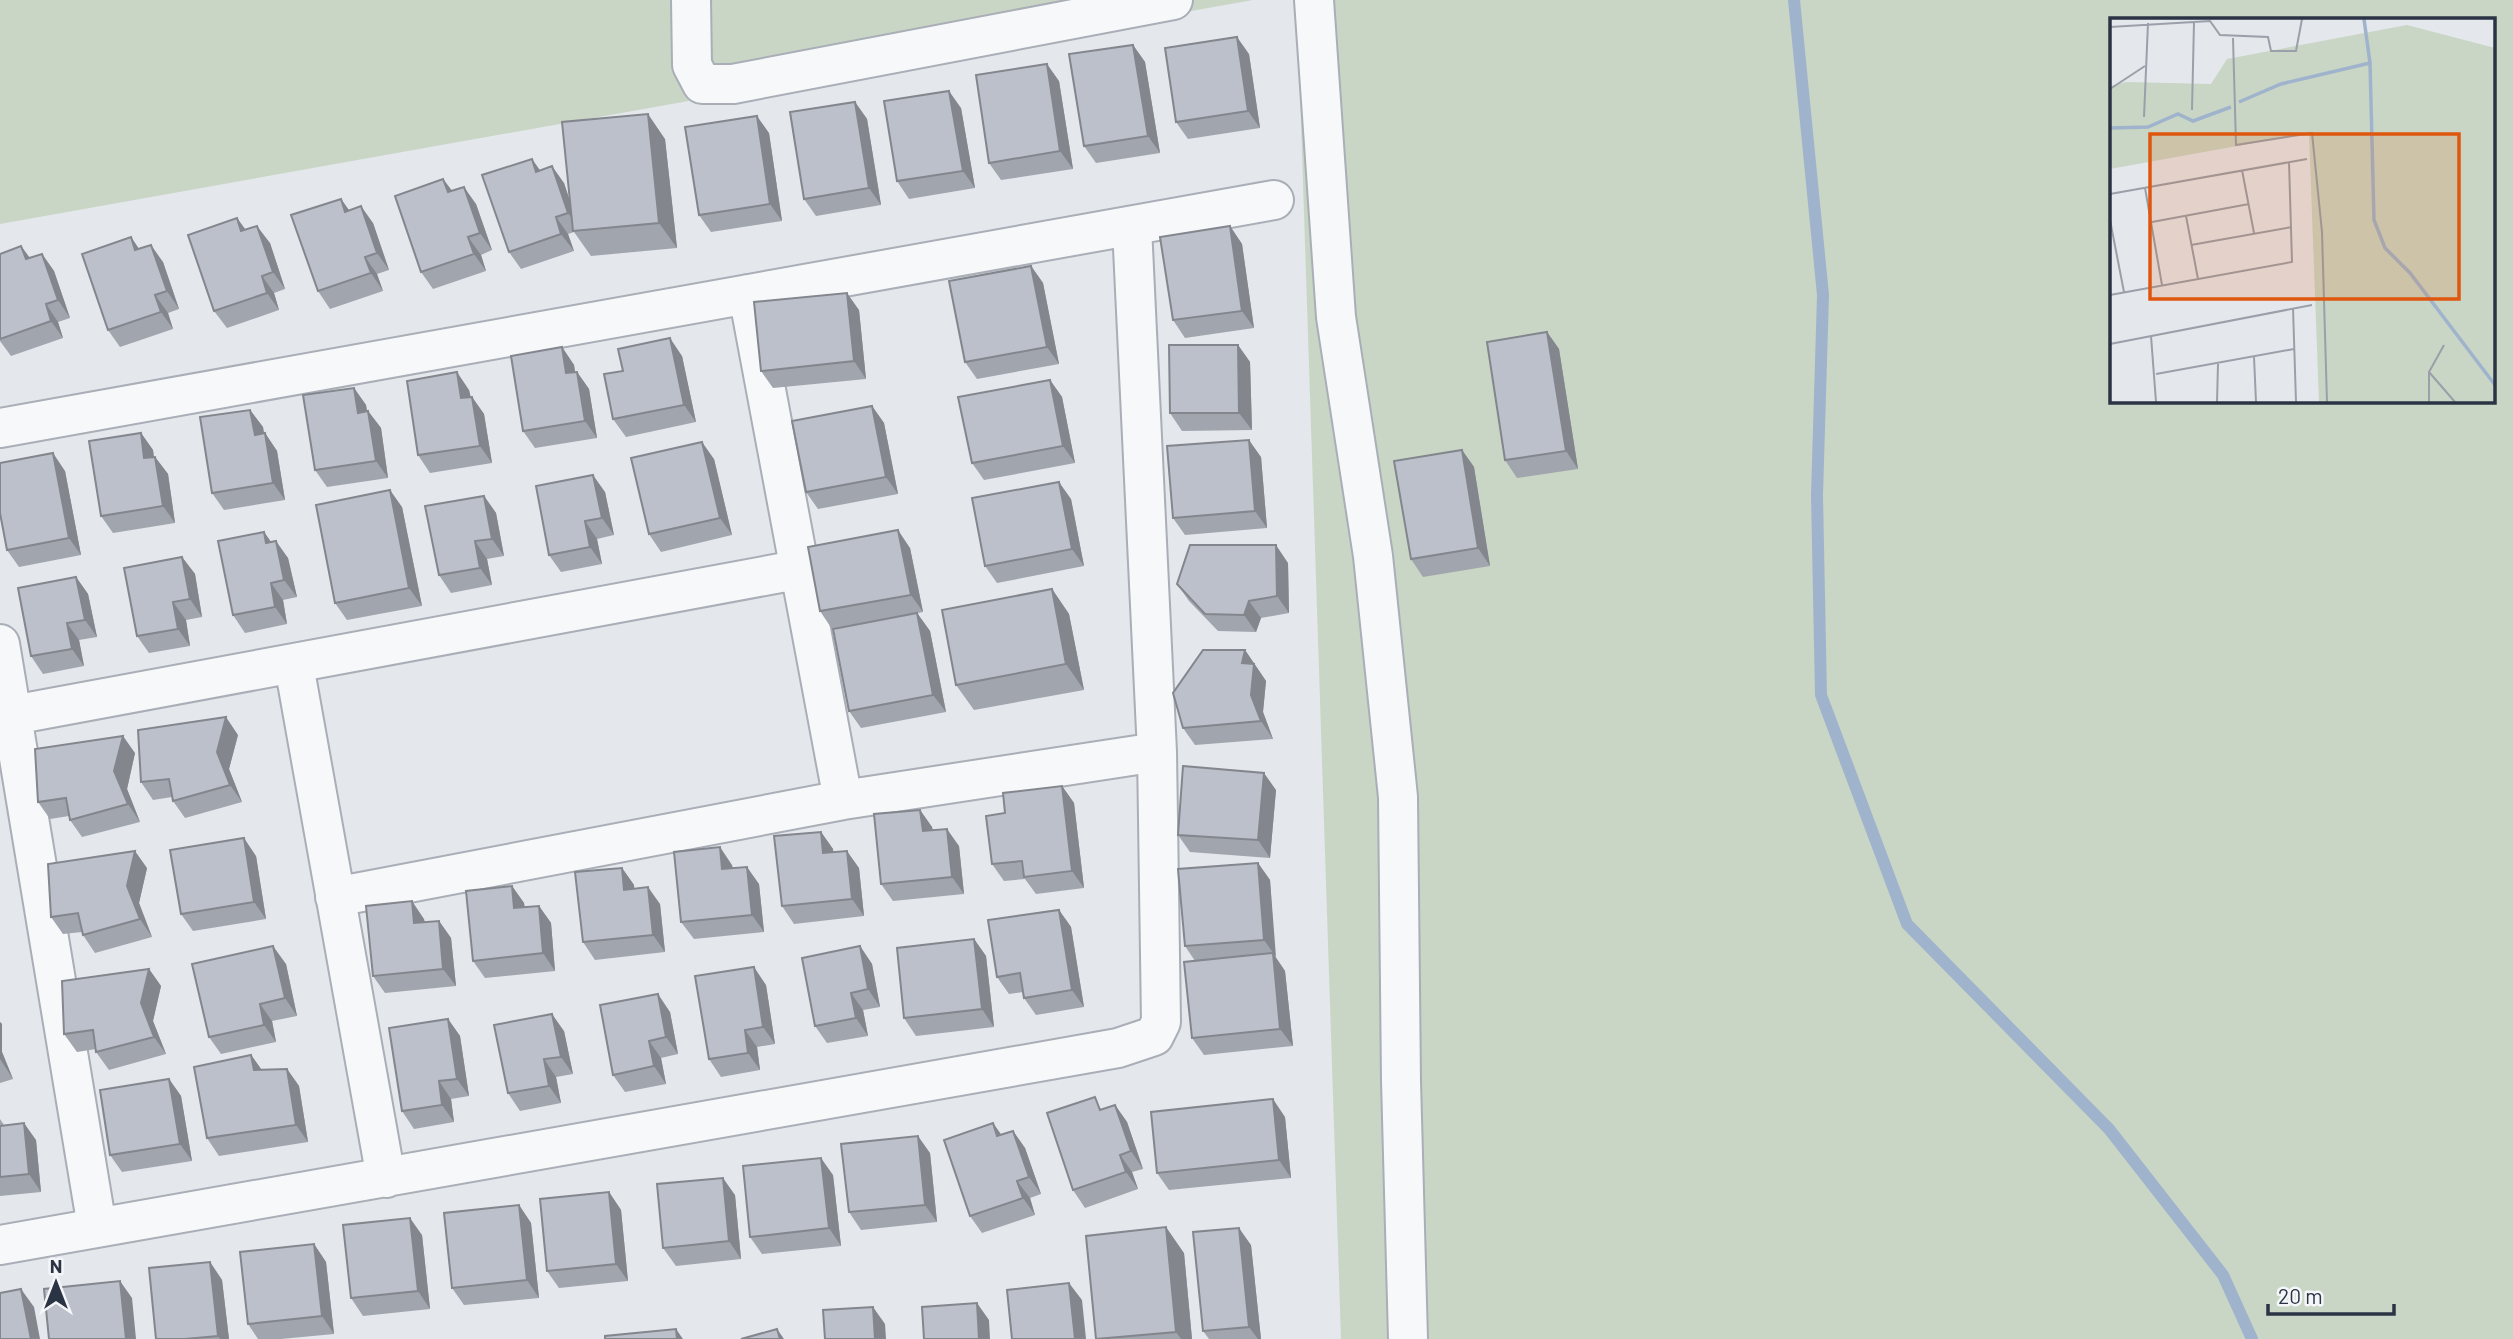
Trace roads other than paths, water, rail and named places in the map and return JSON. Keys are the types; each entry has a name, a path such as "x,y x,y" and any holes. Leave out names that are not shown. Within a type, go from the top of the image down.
{"street":[{"path":"691,0 692,65 702,84 733,84 1173,0"},
{"path":"1314,0 1336,317 1373,556 1398,797 1408,1339"},
{"path":"0,428 1275,200"},
{"path":"0,1245 1118,1048 1154,1036 1161,1022 1157,752 1132,227"},
{"path":"748,294 844,800"},
{"path":"13,715 802,569"},
{"path":"0,644 97,1227"},
{"path":"294,665 386,1178"},
{"path":"335,897 844,800 1157,752"}],"waterway":[{"path":"1794,0 1823,295 1817,495 1821,695 1907,924 2109,1129 2223,1275 2252,1339"}]}
